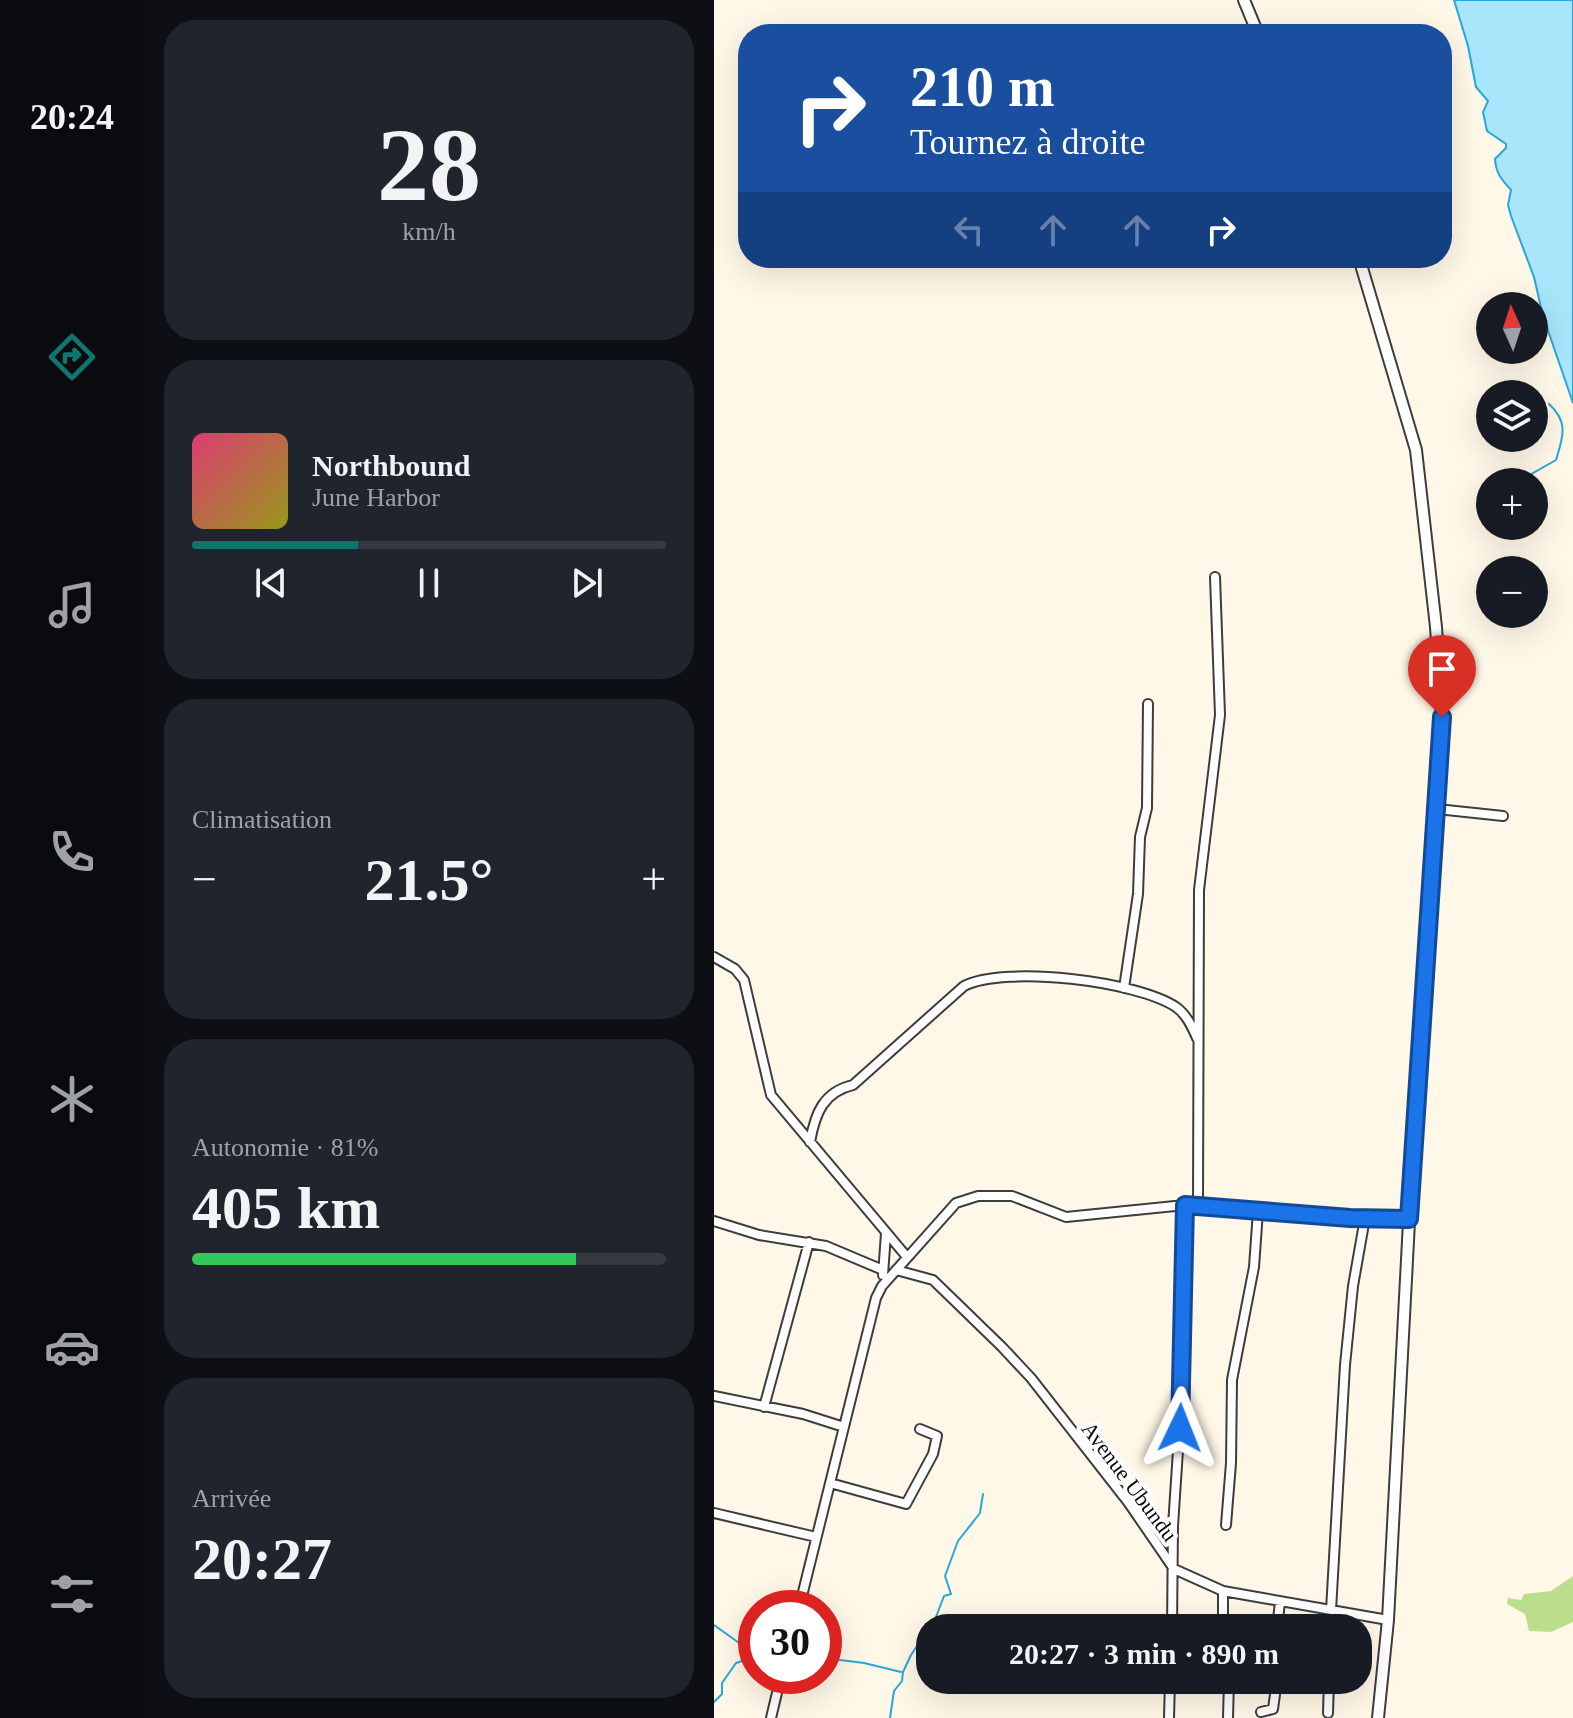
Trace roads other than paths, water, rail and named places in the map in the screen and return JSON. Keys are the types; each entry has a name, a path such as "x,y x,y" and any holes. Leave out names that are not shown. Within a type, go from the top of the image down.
{"street":[{"path":"1244,0 1254,24"},
{"path":"1362,268 1416,450 1436,627 1442,717 1409,1219 1388,1620 1378,1718"},
{"path":"1198,1205 1201,859 1220,715 1215,577"},
{"path":"1124,988 1138,894 1140,837 1147,808 1148,704"},
{"path":"1437,809 1503,816"},
{"path":"714,957 735,969 744,980 763,1054 768,1088 784,1114 907,1257"},
{"path":"810,1142 814,1121 824,1100 838,1089 853,1085 964,986 978,979 1058,977 1124,988 1177,1008 1187,1018 1199,1042"},
{"path":"882,1286 956,1203 978,1196 1012,1196 1066,1217 1198,1205 1409,1219"},
{"path":"1172,1614 1173,1526 1182,1390 1181,1315 1187,1234 1185,1205"},
{"path":"1226,1525 1231,1463 1232,1380 1254,1267 1258,1211"},
{"path":"1331,1614 1345,1359 1365,1218"},
{"path":"714,1221 759,1235 845,1251 883,1270"},
{"path":"803,1590 882,1286 886,1232"},
{"path":"764,1407 809,1242"},
{"name":"Avenue Ubundu","path":"896,1270 933,1280 1031,1378 1128,1502 1174,1569 1223,1591 1388,1620"},
{"path":"714,1396 803,1414 844,1427"},
{"path":"830,1483 906,1504 933,1454 937,1436 920,1429"},
{"path":"714,1513 816,1537"},
{"path":"1223,1591 1223,1614"},
{"path":"1279,1614 1280,1602"},
{"path":"771,1718 777,1694"},
{"path":"1169,1718 1170,1694"},
{"path":"1228,1718 1229,1694"},
{"path":"1261,1712 1273,1709 1275,1694"},
{"path":"1328,1713 1329,1694"}],"water":[{"path":"1454,0 1573,0 1573,403 1548,330 1548,292 1537,292 1508,205 1511,190 1497,169 1495,159 1506,144 1487,131 1483,112 1488,101 1476,87"}],"waterway":[{"path":"1542,468 1556,460 1563,430 1560,417 1549,404"},
{"path":"890,1718 894,1691 902,1681 911,1655 936,1617 944,1596 951,1594 945,1576 958,1541 980,1513 983,1494"},
{"path":"714,1625 738,1642"},
{"path":"842,1660 901,1672"},
{"path":"714,1702 722,1694 722,1683 738,1662"}]}
